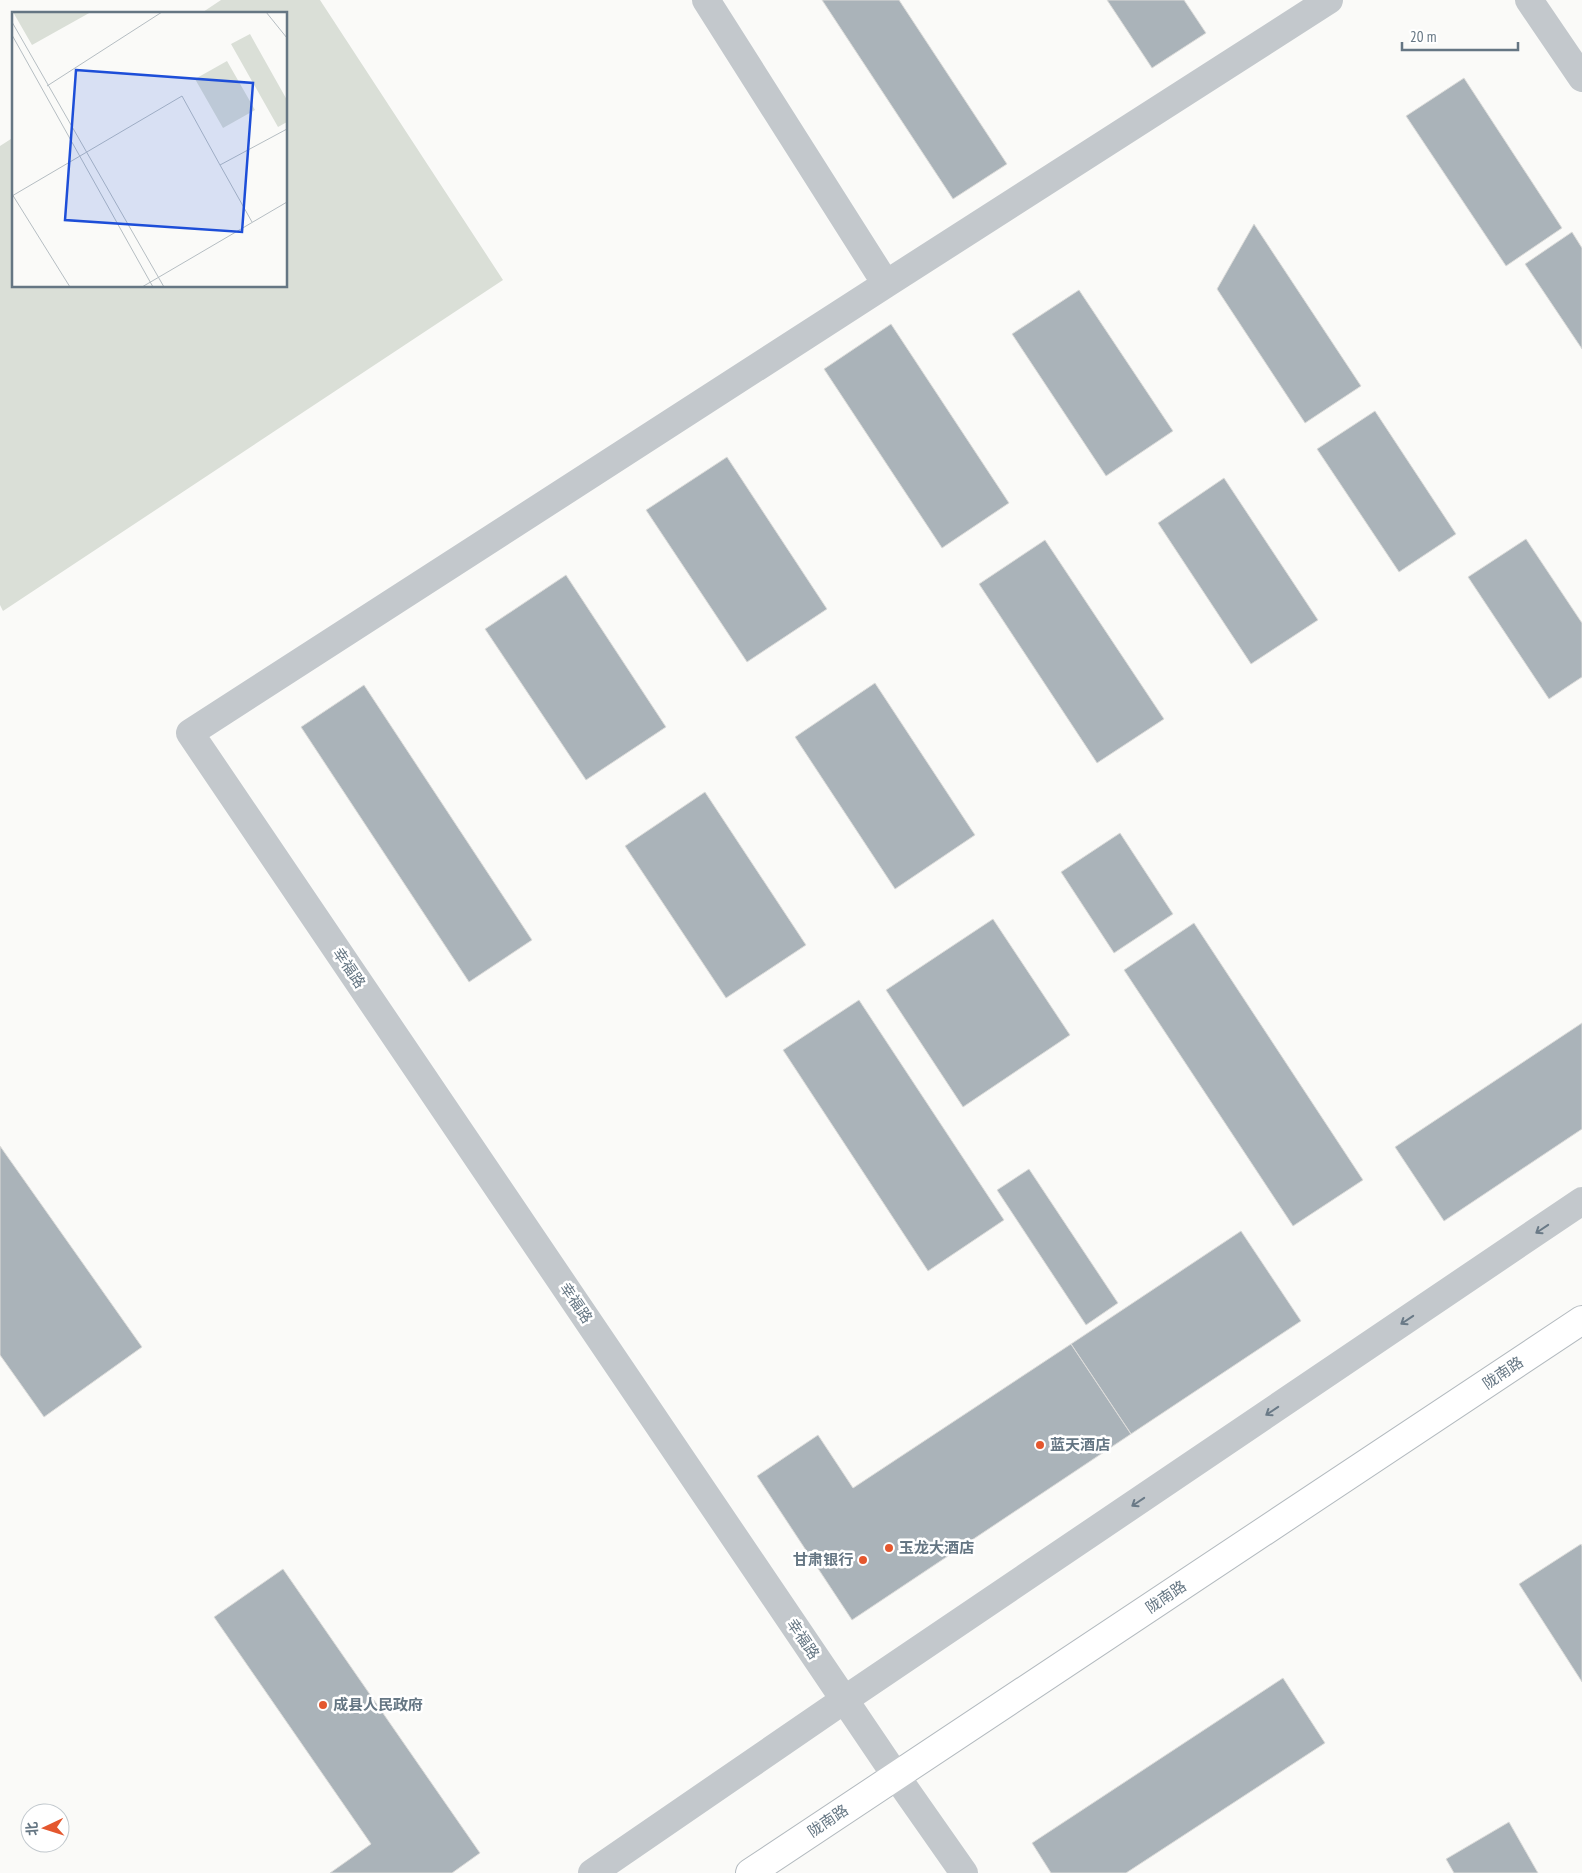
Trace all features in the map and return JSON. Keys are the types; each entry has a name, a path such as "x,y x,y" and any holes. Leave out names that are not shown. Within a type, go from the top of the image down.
{"main road":[{"name":"陇南路","path":"750,1873 1582,1320"}],"street":[{"path":"706,0 886,284 1329,0"},
{"path":"1529,0 1582,78"},
{"name":"幸福路","path":"886,284 190,733 844,1700 964,1873"},
{"path":"592,1873 844,1700 1582,1201"}],"shaded area":[{"path":"221,0 320,0 503,280 3,611 0,605 0,146 12,138 12,288 288,288 288,12 203,12"}],"building":[{"path":"822,0 899,0 1007,164 953,199"},
{"path":"1107,0 1184,0 1206,33 1152,68"},
{"path":"1464,78 1562,228 1506,266 1406,116"},
{"path":"1254,224 1361,386 1305,423 1217,289"},
{"path":"1572,232 1582,248 1582,349 1525,264"},
{"path":"1079,290 1173,431 1106,476 1012,334"},
{"path":"891,324 1009,503 942,548 824,369"},
{"path":"1375,411 1456,534 1399,572 1317,449"},
{"path":"727,457 827,609 747,662 646,510"},
{"path":"1224,478 1318,620 1251,664 1158,523"},
{"path":"1526,539 1582,623 1582,677 1549,699 1468,577"},
{"path":"1045,540 1164,719 1097,763 979,584"},
{"path":"566,575 666,727 586,780 485,629"},
{"path":"875,683 975,835 895,889 795,737"},
{"path":"364,685 532,940 469,982 301,727"},
{"path":"705,792 806,945 726,998 625,846"},
{"path":"1120,833 1173,914 1114,953 1061,872"},
{"path":"993,919 1070,1035 963,1107 886,990"},
{"path":"1194,923 1363,1180 1293,1226 1124,970"},
{"path":"859,1000 1004,1220 928,1271 783,1050"},
{"path":"1582,1023 1582,1129 1444,1221 1395,1147"},
{"path":"0,1146 142,1347 44,1417 0,1355"},
{"path":"1029,1169 1118,1303 1086,1325 997,1190"},
{"path":"1241,1231 1301,1321 1131,1434 1071,1344"},
{"path":"1071,1344 1131,1434 852,1620 757,1476 818,1435 853,1488"},
{"path":"1581,1544 1582,1546 1582,1682 1519,1584"},
{"path":"283,1569 480,1853 452,1873 330,1873 371,1844 214,1617"},
{"path":"1283,1678 1325,1743 1126,1873 1051,1873 1032,1843"},
{"path":"1509,1822 1538,1873 1454,1873 1446,1859"}],"place":[{"name":"蓝天酒店","path":"1040,1445"},
{"name":"玉龙大酒店","path":"889,1548"},
{"name":"甘肃银行","path":"863,1560"},
{"name":"成县人民政府","path":"323,1705"}]}
